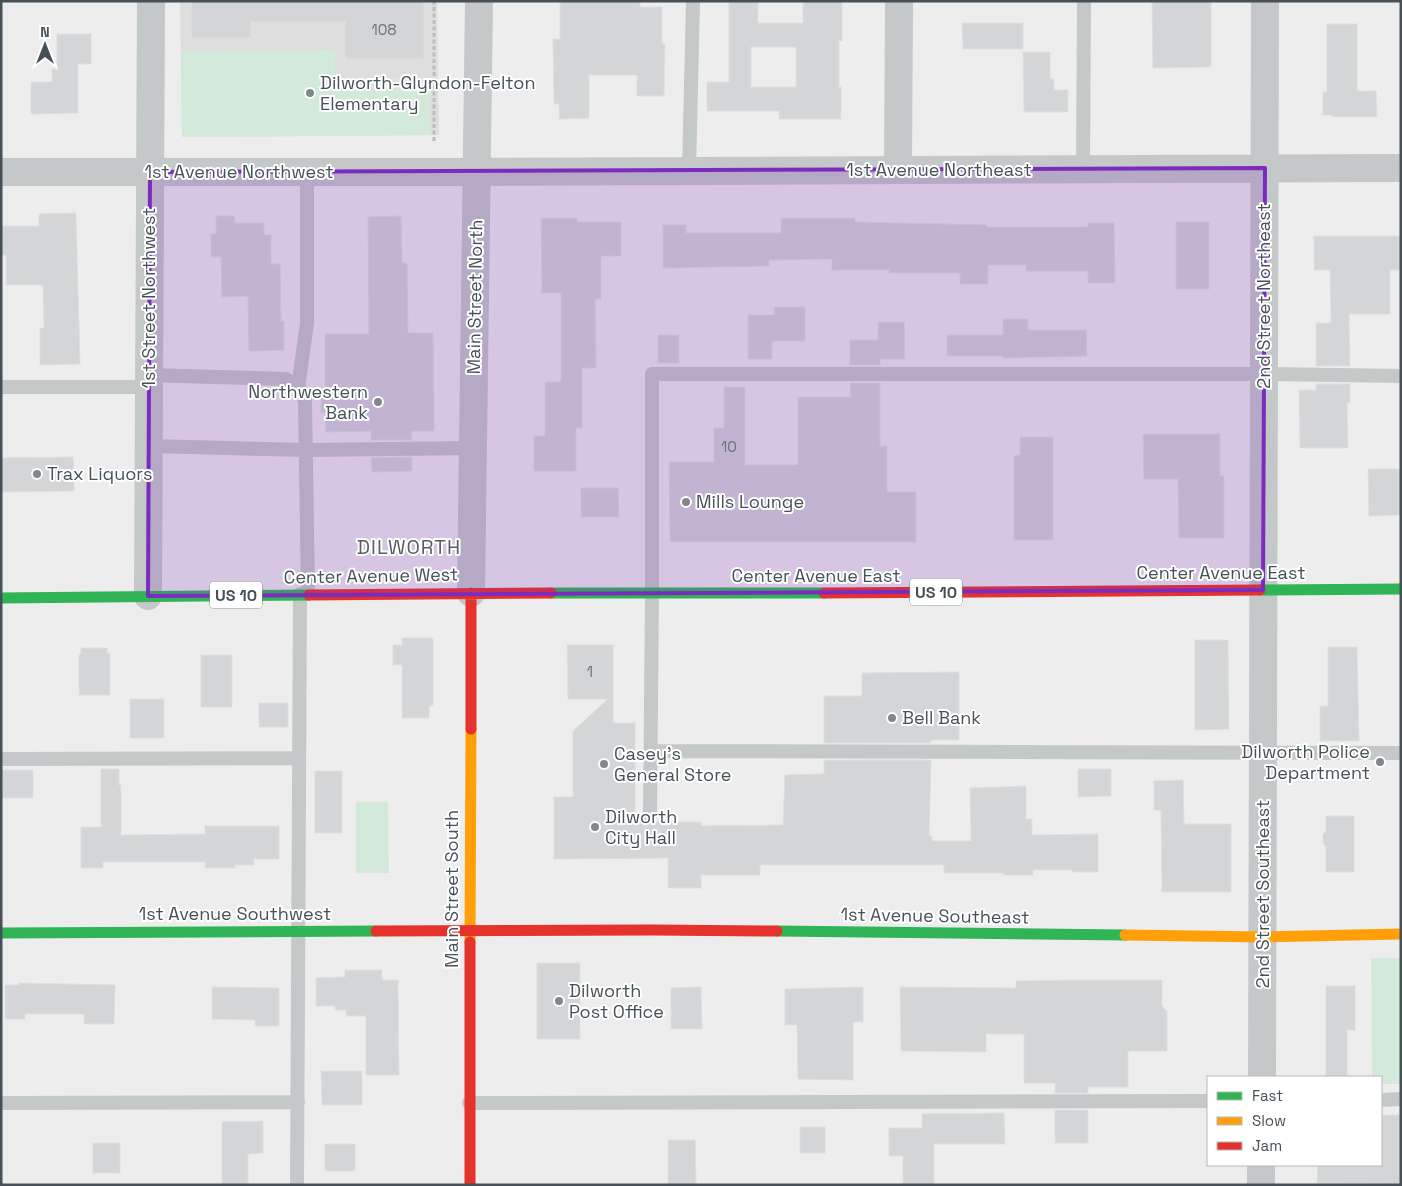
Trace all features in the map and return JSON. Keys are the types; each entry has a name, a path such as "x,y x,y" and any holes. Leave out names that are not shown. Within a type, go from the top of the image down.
{"street":[{"name":"1st Street Northwest","path":"148,596 151,1"},
{"name":"Main Street North","path":"471,593 479,1"},
{"path":"898,170 899,1"},
{"name":"2nd Street Northeast","path":"1263,590 1265,1"},
{"name":"1st Avenue Northeast","path":"477,172 1401,168"},
{"name":"1st Avenue Northwest","path":"1,172 477,172"},
{"name":"Center Avenue East","path":"471,593 652,594 1401,589"},
{"name":"2nd Street Southeast","path":"1262,1076 1263,590"},
{"name":"Center Avenue West","path":"1,598 471,593"},
{"name":"Main Street South","path":"470,1185 471,593"},
{"name":"1st Avenue Southeast","path":"469,931 653,930 1263,937 1401,934"},
{"name":"1st Avenue Southwest","path":"1,933 469,931"},
{"path":"1261,1166 1261,1185"}],"lane":[{"path":"690,171 693,1"},
{"path":"1083,169 1084,1"},
{"path":"298,388 307,323 308,172"},
{"path":"650,815 652,374 1264,374 1401,376"},
{"path":"1,387 286,378 298,388 306,400 307,450 299,758 297,1185"},
{"path":"149,446 307,450 472,448"},
{"path":"650,751 1401,753"},
{"path":"1,758 299,758"},
{"path":"469,1103 1207,1100"},
{"path":"1382,1100 1401,1100"},
{"path":"1,1103 298,1102"}],"path":[{"path":"434,1 434,141"}],"highlighted area":[{"path":"1265,168 1263,590 148,596 150,172"}],"shaded area":[{"name":"Dilworth-Glyndon-Felton Elementary","path":"180,1 437,1 439,135 182,137"}],"green space":[{"path":"333,50 335,53 335,78 431,79 430,135 182,137 181,51"},
{"path":"356,802 388,802 389,873 356,873"},
{"path":"1371,958 1401,958 1401,1084 1382,1084 1382,1076 1372,1076"}],"building":[{"path":"191,1 424,1 424,59 345,59 345,22 251,22 251,38 191,38"},
{"path":"560,1 640,1 640,7 662,7 662,44 665,44 664,96 637,96 637,75 589,75 589,118 559,119 559,104 554,104 553,39 560,39"},
{"path":"729,1 758,1 758,23 803,23 803,1 842,1 842,41 839,41 841,119 779,119 779,111 707,111 707,82 729,82","holes":["751,47 796,47 796,87 751,87"]},
{"path":"1152,1 1211,1 1211,67 1153,68"},
{"path":"962,23 1023,23 1023,49 963,49"},
{"path":"1327,24 1357,24 1357,91 1376,91 1377,117 1332,117 1332,115 1323,115 1323,92 1327,92"},
{"path":"57,34 91,34 91,64 78,64 78,113 31,114 31,82 52,82 52,69 57,69"},
{"path":"1023,52 1050,52 1050,79 1054,79 1054,90 1068,90 1068,112 1024,112"},
{"path":"76,213 80,364 40,365 40,328 44,328 43,285 6,285 6,255 1,255 1,226 39,226 39,214"},
{"path":"216,216 234,216 235,223 264,223 264,235 271,235 271,264 280,264 281,321 284,321 284,350 249,351 248,296 222,297 221,257 211,257 211,234 216,234"},
{"name":"Northwestern Bank","path":"401,216 402,263 407,263 408,333 433,333 434,431 411,431 412,440 371,440 371,431 326,432 325,413 321,413 321,391 325,391 325,334 369,334 368,217"},
{"path":"541,218 577,218 577,222 621,222 621,256 601,256 601,299 595,299 596,368 582,368 582,428 576,428 576,471 534,471 534,436 545,436 545,382 561,382 561,293 542,293"},
{"path":"781,218 855,218 855,222 987,225 987,227 1088,227 1088,223 1114,223 1115,283 1088,283 1088,271 1026,271 1026,265 988,265 988,284 960,284 960,273 889,273 889,270 832,270 832,259 769,260 769,266 663,268 663,225 686,225 686,233 781,233"},
{"path":"1176,222 1209,222 1209,289 1176,289"},
{"path":"1314,236 1401,236 1401,270 1390,270 1390,314 1349,314 1350,366 1316,366 1316,323 1331,323 1330,270 1314,270"},
{"path":"774,307 805,307 805,341 772,341 772,359 748,359 748,315 774,315"},
{"path":"1003,319 1028,319 1028,330 1086,330 1087,356 1003,358 1003,356 947,356 947,335 1003,335"},
{"path":"878,322 904,322 905,359 880,359 880,365 850,365 850,340 878,340"},
{"path":"658,335 679,335 679,363 658,363"},
{"path":"850,383 880,383 880,446 887,446 887,492 916,492 916,542 670,542 669,462 714,462 714,428 724,428 724,387 745,387 745,465 798,465 798,397 851,397"},
{"path":"1316,384 1350,384 1350,403 1347,403 1348,448 1300,448 1299,390 1316,390"},
{"path":"1143,434 1220,434 1220,476 1224,476 1224,538 1179,538 1178,479 1144,479"},
{"path":"1020,437 1053,437 1053,540 1014,540 1014,456 1020,455"},
{"name":"Trax Liquors","path":"73,457 74,491 1,492 1,458"},
{"path":"412,457 412,471 372,472 371,458"},
{"path":"1368,469 1401,469 1401,515 1369,516"},
{"path":"581,488 618,488 619,517 581,517"},
{"path":"402,638 433,638 433,706 429,706 429,718 402,718 402,665 393,665 393,645 402,645"},
{"path":"1195,640 1228,640 1229,729 1195,730"},
{"path":"567,645 613,645 613,723 635,723 635,822 649,824 655,822 701,822 701,826 783,825 785,775 824,774 824,760 931,760 929,836 932,836 932,841 971,841 970,788 1026,786 1026,819 1032,819 1032,835 1098,834 1098,872 1033,870 1033,875 1004,875 1004,873 944,873 944,865 760,865 760,875 701,875 701,888 668,888 668,858 554,859 554,797 573,797 573,731 608,699 568,699"},
{"path":"1328,647 1357,647 1359,741 1320,741 1320,706 1328,706"},
{"path":"81,648 107,648 107,653 110,653 110,695 79,695 79,654 81,654"},
{"path":"201,655 232,655 232,707 201,707"},
{"name":"Bell Bank","path":"959,672 959,740 931,740 931,743 824,743 824,696 862,696 862,673"},
{"path":"130,699 164,699 164,738 130,738"},
{"path":"259,703 288,703 288,727 259,727"},
{"path":"101,769 119,769 119,785 121,785 121,835 205,834 205,826 279,826 279,859 254,859 254,865 235,865 235,868 205,868 205,862 103,862 103,868 81,868 81,827 101,827"},
{"path":"1078,769 1111,769 1111,796 1078,797"},
{"path":"2,770 33,770 33,798 2,798"},
{"path":"315,771 342,771 342,833 315,833"},
{"path":"1183,780 1184,824 1231,824 1231,892 1162,892 1161,810 1154,810 1154,781"},
{"path":"1326,816 1354,816 1354,872 1326,872 1326,847 1323,843 1323,834 1326,831"},
{"name":"Dilworth Post Office","path":"537,963 580,963 580,1039 537,1039"},
{"path":"345,970 382,970 382,980 398,980 399,1075 366,1075 366,1016 346,1016 346,1010 335,1010 335,1006 316,1006 316,978 345,977"},
{"path":"1162,980 1162,1006 1167,1011 1167,1051 1128,1051 1128,1087 1088,1087 1088,1093 1055,1093 1055,1083 1024,1083 1024,1034 986,1034 986,1052 901,1051 900,987 1016,988 1016,981"},
{"path":"19,983 115,985 114,1024 84,1024 84,1014 25,1014 25,1019 5,1019 5,985 19,985"},
{"path":"1326,986 1355,986 1355,1030 1347,1030 1347,1076 1326,1076"},
{"path":"212,987 279,988 279,1026 255,1026 255,1020 212,1019"},
{"path":"701,987 702,1029 671,1029 671,988"},
{"path":"863,987 863,1022 853,1022 853,1080 798,1079 797,1025 785,1025 785,989"},
{"path":"321,1071 362,1071 362,1105 322,1105"},
{"path":"1055,1110 1088,1110 1088,1143 1055,1143"},
{"path":"1004,1113 1005,1144 934,1144 934,1185 903,1185 903,1156 889,1156 889,1128 922,1128 922,1114"},
{"path":"1382,1115 1401,1115 1401,1184 1317,1183 1318,1166 1382,1166"},
{"path":"263,1121 263,1153 248,1154 248,1185 222,1185 222,1122"},
{"path":"800,1127 825,1127 825,1153 800,1153"},
{"path":"668,1140 695,1140 696,1185 668,1185"},
{"path":"93,1143 120,1143 120,1173 93,1173"},
{"path":"325,1144 355,1144 355,1171 325,1171"}],"traffic: fast":[{"path":"1260,590 1401,589"},
{"path":"551,593 824,593"},
{"path":"1,598 309,595"},
{"path":"1,933 376,931"},
{"path":"777,931 1125,935"}],"traffic: slow":[{"path":"470,942 471,729"},
{"path":"1125,935 1263,937 1401,934"}],"traffic: jam":[{"path":"824,593 1260,590"},
{"path":"471,593 471,729"},
{"path":"309,595 551,593"},
{"path":"376,931 777,931"},
{"path":"470,942 470,1185"}],"place":[{"name":"Dilworth-Glyndon-Felton Elementary","path":"310,93"},
{"name":"Northwestern Bank","path":"378,402"},
{"name":"Trax Liquors","path":"37,474"},
{"name":"Mills Lounge","path":"686,502"},
{"name":"Bell Bank","path":"892,718"},
{"name":"Dilworth Police Department","path":"1380,762"},
{"name":"Casey's General Store","path":"604,764"},
{"name":"Dilworth City Hall","path":"595,827"},
{"name":"Dilworth Post Office","path":"559,1001"}],"district":[{"name":"DILWORTH","path":"409,547"}]}
